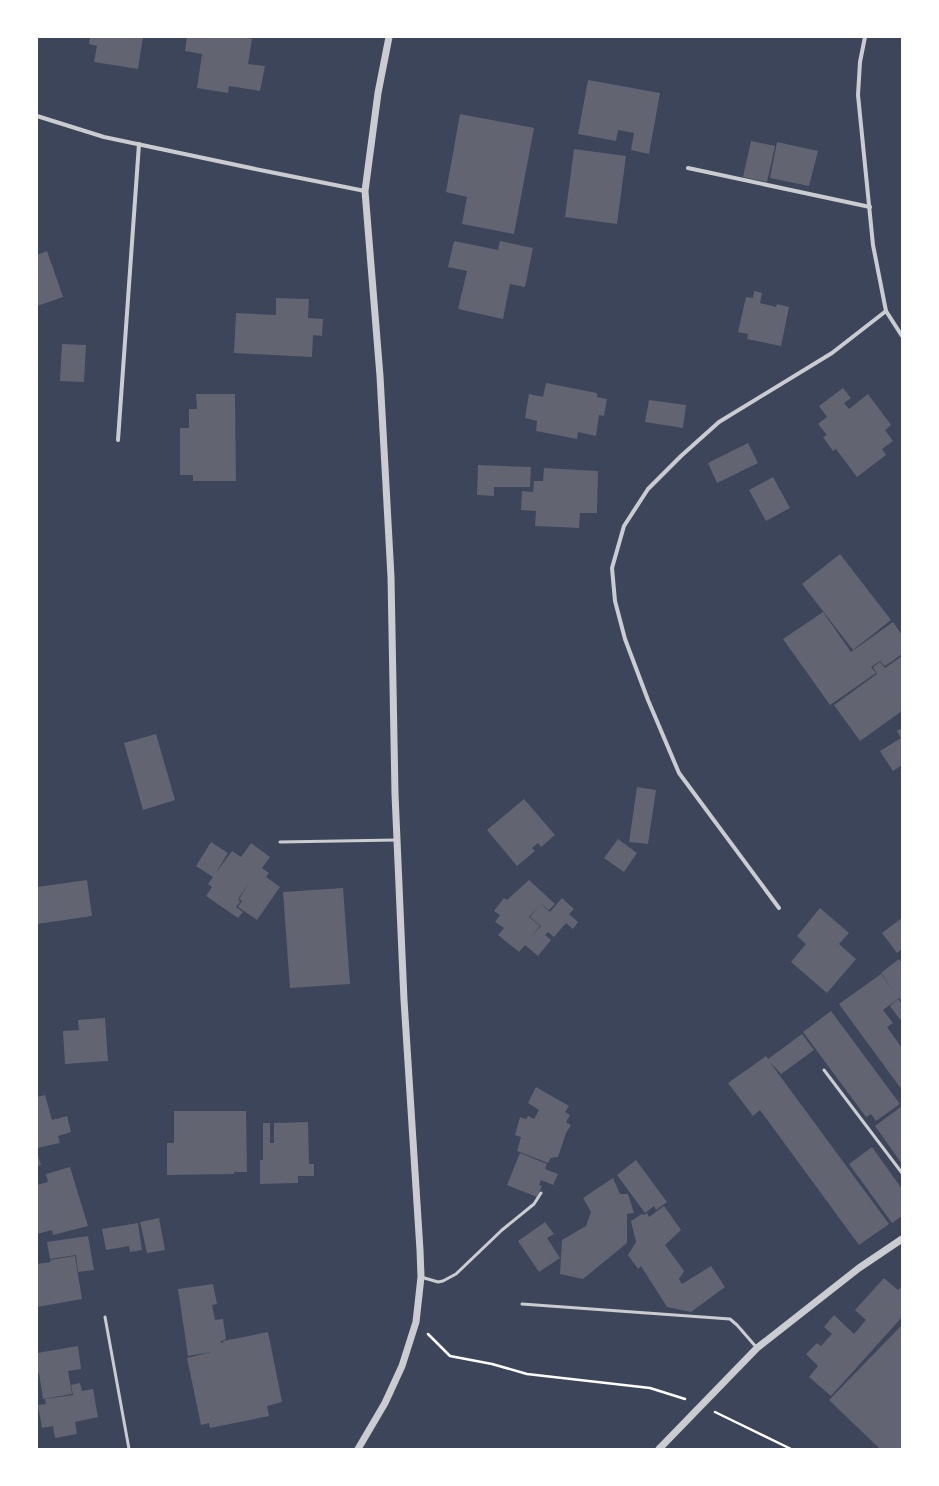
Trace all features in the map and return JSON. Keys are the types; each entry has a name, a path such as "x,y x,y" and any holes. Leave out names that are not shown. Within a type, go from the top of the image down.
{"street":[{"path":"358,1449 385,1403 402,1366 416,1322 421,1277 405,1008 398,840 391,577 380,376 365,191 378,93 389,37"},
{"path":"865,37 860,62 858,95 873,245 886,311 902,336"},
{"path":"37,116 104,137 365,191"},
{"path":"118,440 139,144"},
{"path":"688,168 870,207"},
{"path":"779,908 680,773 648,700 625,639 615,602 612,568 624,526 648,489 681,456 719,422 832,353 886,311"},
{"path":"659,1449 700,1405 757,1348 859,1268 902,1239"}],"lane":[{"path":"280,842 398,840"},
{"path":"824,1070 902,1173"},
{"path":"421,1277 438,1282 456,1274 502,1230 534,1204 541,1193"},
{"path":"522,1304 730,1319 757,1348"},
{"path":"105,1317 129,1449"}],"path":[{"path":"416,1322 450,1356 492,1364 527,1374 650,1388 700,1405 791,1449"}],"shaded area":[{"path":"37,37 902,37 902,1449 37,1449"}],"building":[{"path":"90,37 143,37 138,69 94,62 97,46 89,44"},
{"path":"187,37 243,37 252,39 248,64 265,66 260,91 229,86 228,93 197,88 202,54 185,51"},
{"path":"588,80 660,93 649,154 631,150 634,133 618,130 616,141 578,134"},
{"path":"460,114 534,128 514,234 462,224 467,197 446,192"},
{"path":"751,141 775,146 767,182 743,177"},
{"path":"777,142 818,151 809,186 770,178"},
{"path":"574,149 626,156 617,224 565,217"},
{"path":"454,241 498,250 500,241 533,248 525,287 510,284 503,319 458,309 467,271 448,267"},
{"path":"47,251 63,297 37,306 37,255"},
{"path":"754,291 762,293 760,303 776,307 777,304 789,307 781,346 747,339 748,334 738,332 746,297 753,298"},
{"path":"276,298 309,299 308,318 323,319 322,336 313,335 312,357 234,353 236,313 276,315"},
{"path":"62,344 86,345 84,382 60,381"},
{"path":"546,383 597,393 597,397 607,399 604,416 599,415 596,436 578,432 577,439 536,431 537,421 525,418 529,394 543,397"},
{"path":"843,388 851,398 844,403 849,409 868,394 891,425 885,430 893,441 882,449 886,455 857,477 836,449 833,451 823,437 827,435 818,424 827,417 819,406"},
{"path":"196,394 235,394 236,481 193,481 193,475 180,475 180,428 189,428 189,409 197,409"},
{"path":"649,400 686,405 683,428 645,422"},
{"path":"748,443 758,463 717,483 708,463"},
{"path":"478,465 531,467 530,487 494,487 494,496 477,495"},
{"path":"544,468 598,471 597,513 580,513 579,528 535,526 536,511 521,510 522,491 533,492 534,481 543,481"},
{"path":"773,477 790,508 766,521 749,490"},
{"path":"840,554 891,620 853,650 802,584"},
{"path":"823,612 851,652 893,622 902,635 902,654 885,666 880,661 871,667 876,673 830,705 783,639"},
{"path":"902,656 902,711 860,741 834,705 877,674 873,667 880,662 885,668"},
{"path":"902,728 902,765 893,771 880,751 901,738 897,731"},
{"path":"156,734 175,800 143,810 124,743"},
{"path":"637,787 656,790 648,844 629,842"},
{"path":"524,799 555,835 541,847 538,843 532,848 535,851 517,866 487,830"},
{"path":"618,839 637,853 624,872 604,858"},
{"path":"211,842 228,853 215,874 232,851 241,857 251,843 270,857 262,868 269,873 266,877 280,887 257,920 238,907 242,901 239,899 250,882 238,899 240,902 236,907 243,912 238,918 206,896 212,887 208,884 213,877 196,866"},
{"path":"87,880 92,916 37,924 37,887"},
{"path":"529,880 555,904 549,910 541,904 550,912 562,898 574,909 569,914 578,922 573,929 566,923 554,937 548,932 545,935 551,940 538,956 525,945 519,952 498,935 504,928 495,922 500,915 494,911 504,898 507,900","holes":["538,907 530,917 541,926 530,938 540,926 529,917"]},
{"path":"343,888 350,984 290,988 283,892"},
{"path":"820,908 849,933 839,944 856,959 827,993 791,962 806,944 797,936"},
{"path":"902,918 902,949 897,953 882,933"},
{"path":"899,959 902,963 902,1000 901,1001 899,998 883,1010 893,1023 887,1027 902,1048 902,1090 839,1004 881,974 895,993 881,973"},
{"path":"898,999 902,1004 902,1022 890,1006"},
{"path":"831,1011 900,1104 876,1121 871,1114 866,1117 803,1032"},
{"path":"105,1018 108,1061 65,1064 63,1031 79,1030 78,1020"},
{"path":"802,1034 814,1050 781,1074 769,1061 889,1224 859,1245 760,1110 753,1116 728,1083 766,1056 768,1059"},
{"path":"536,1087 569,1106 565,1112 570,1115 566,1122 571,1125 566,1133 558,1157 551,1158 548,1163 517,1151 521,1137 515,1135 520,1117 526,1119 528,1116 534,1119 539,1110 528,1103"},
{"path":"45,1095 52,1120 67,1116 71,1132 58,1136 60,1143 37,1148 37,1097"},
{"path":"902,1106 902,1164 875,1126"},
{"path":"174,1111 246,1111 247,1172 234,1172 234,1174 167,1175 167,1143 174,1143"},
{"path":"308,1122 309,1164 314,1164 314,1176 298,1176 298,1183 260,1184 260,1160 263,1160 263,1123 270,1123 270,1143 274,1143 274,1123"},
{"path":"872,1147 902,1189 902,1216 892,1223 849,1164"},
{"path":"37,1153 41,1165 37,1166"},
{"path":"520,1153 547,1164 545,1169 558,1174 553,1185 541,1180 539,1185 542,1186 537,1197 507,1185"},
{"path":"636,1160 667,1202 656,1210 654,1206 645,1213 617,1175"},
{"path":"70,1167 88,1226 53,1235 52,1230 37,1234 37,1185 48,1182 46,1174"},
{"path":"613,1178 620,1194 628,1194 634,1213 627,1214 627,1243 583,1279 560,1274 562,1240 586,1226 591,1212 583,1198"},
{"path":"664,1206 681,1230 665,1245 684,1271 679,1279 682,1284 711,1266 725,1287 691,1312 667,1307 641,1266 638,1269 628,1255 636,1242 631,1221 642,1214 644,1215 647,1213 649,1217"},
{"path":"159,1218 165,1250 147,1253 140,1222"},
{"path":"545,1222 554,1234 547,1238 560,1258 539,1272 518,1241"},
{"path":"138,1223 142,1250 130,1252 129,1246 106,1250 102,1229"},
{"path":"88,1236 94,1270 78,1272 76,1255 50,1259 47,1242"},
{"path":"75,1256 82,1299 37,1307 37,1264 51,1262 50,1260"},
{"path":"884,1278 898,1290 902,1286 902,1317 831,1396 809,1377 818,1366 806,1354 817,1343 821,1346 832,1334 824,1327 834,1315 854,1334 866,1320 855,1310"},
{"path":"213,1284 217,1304 212,1305 215,1320 223,1319 226,1339 221,1341 221,1343 223,1343 223,1341 268,1332 282,1402 267,1406 269,1416 210,1428 209,1423 201,1425 187,1358 211,1352 188,1356 178,1289"},
{"path":"902,1325 902,1449 880,1449 829,1400"},
{"path":"78,1346 81,1369 68,1371 72,1394 43,1399 39,1373 37,1374 37,1353"},
{"path":"80,1383 82,1391 93,1389 98,1417 75,1422 77,1434 55,1438 53,1426 42,1428 38,1405 46,1404 45,1399 73,1395 71,1385"}]}
